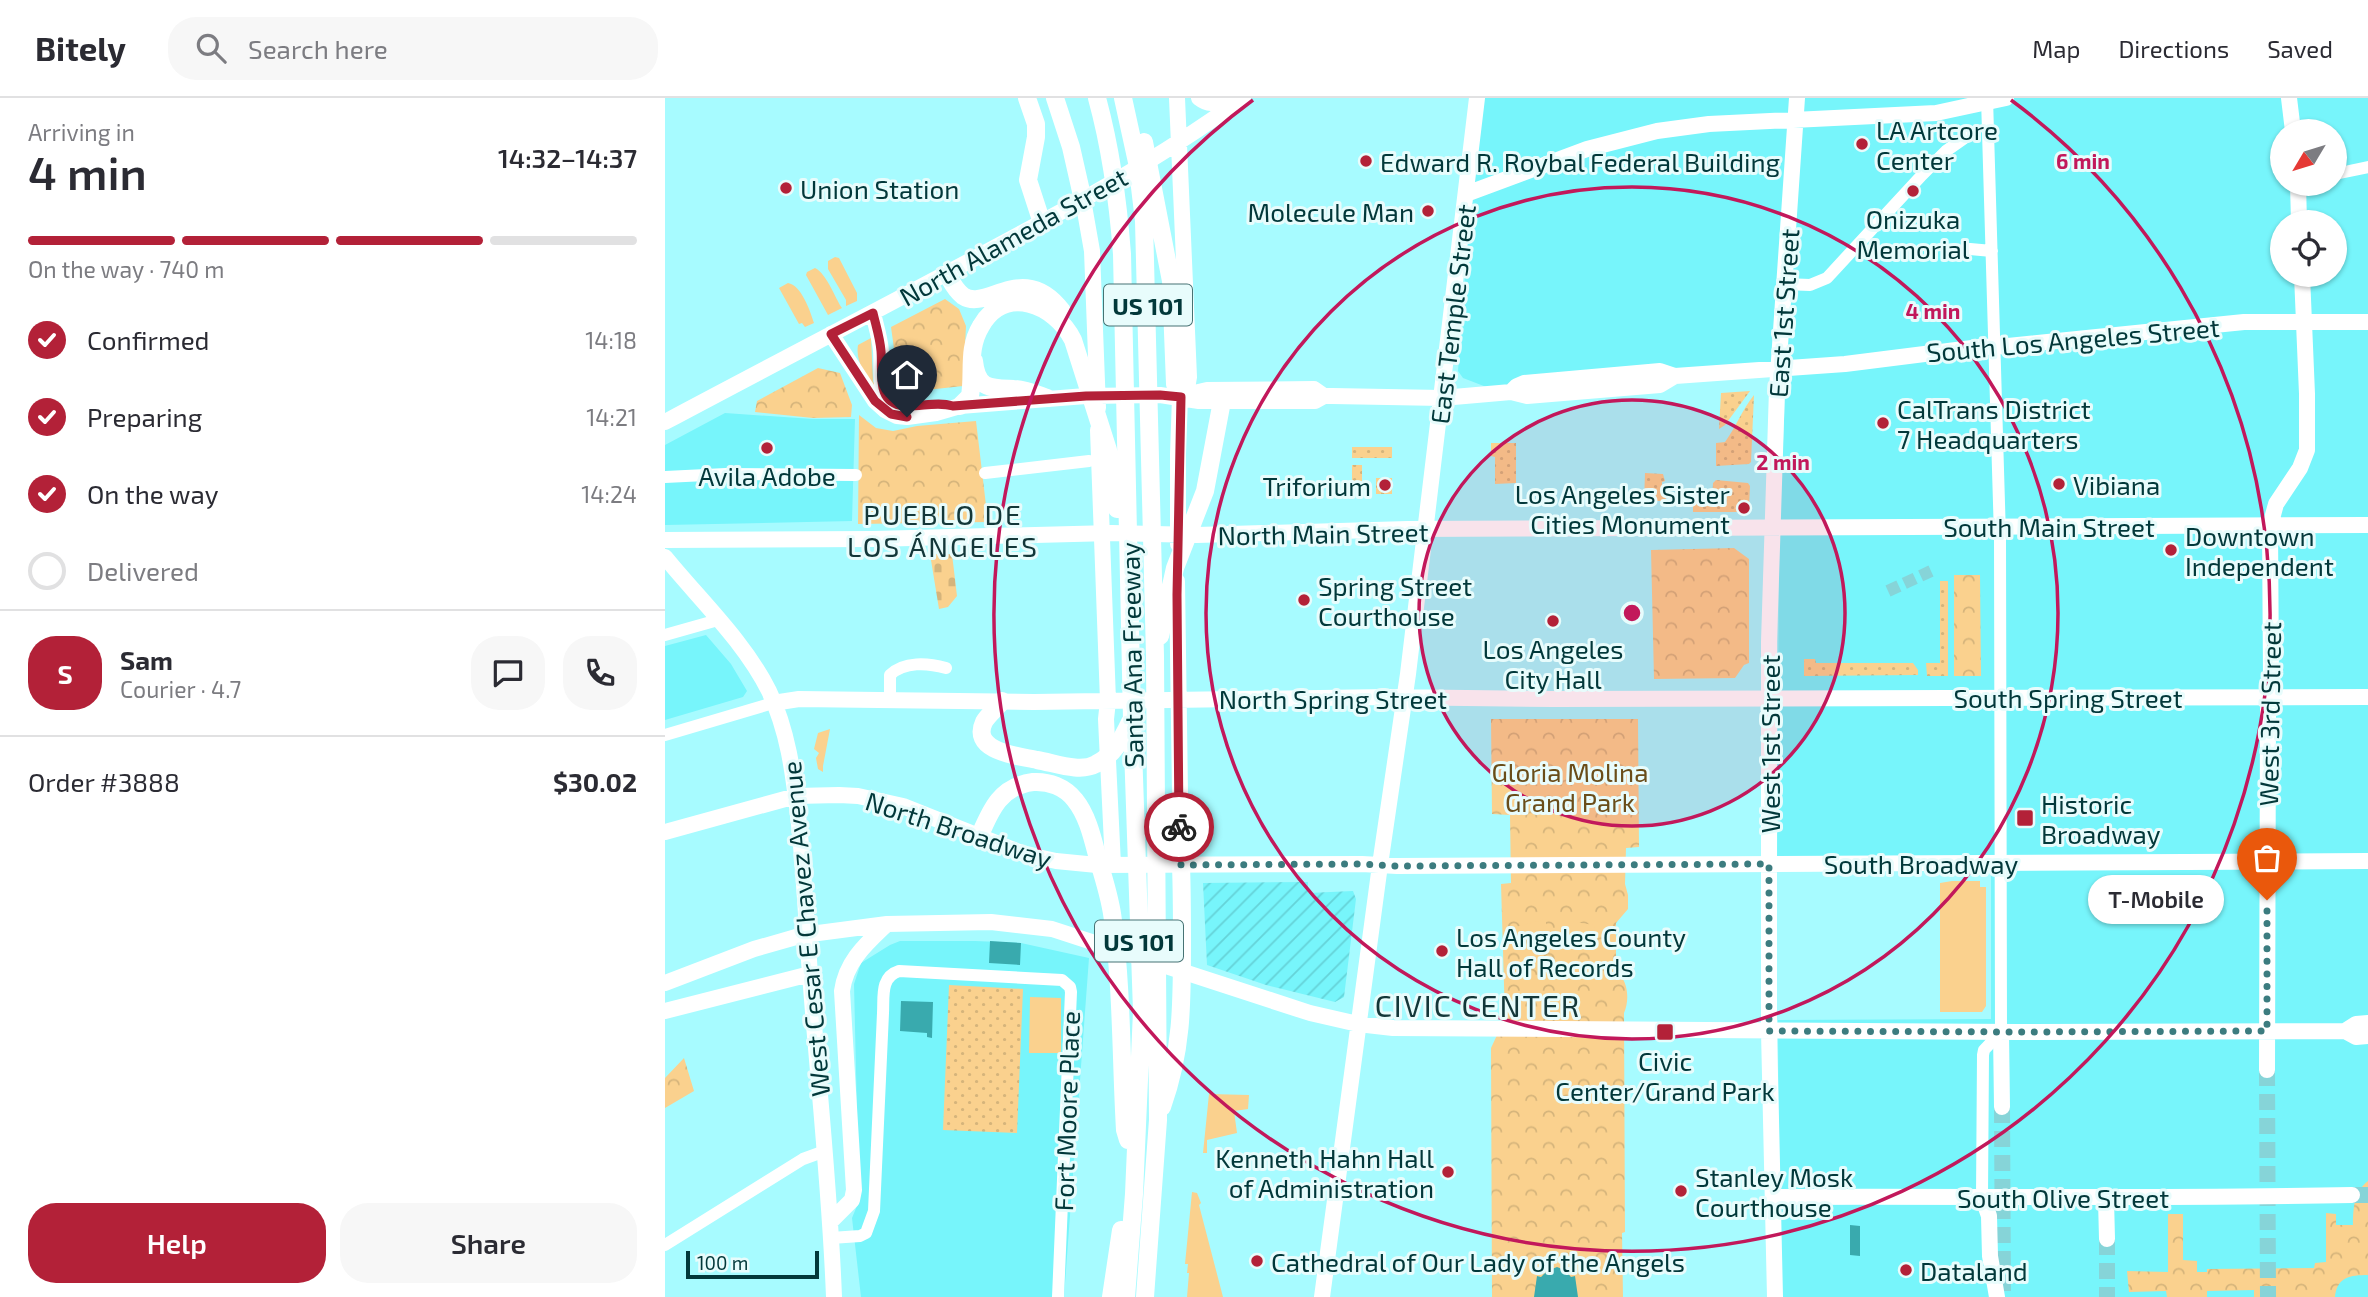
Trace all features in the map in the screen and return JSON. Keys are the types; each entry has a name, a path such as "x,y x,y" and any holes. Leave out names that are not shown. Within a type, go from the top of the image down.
{"highway":[{"path":"1027,98 1036,124 1028,180 1042,223"},
{"path":"1055,98 1090,197"},
{"name":"Santa Ana Freeway","path":"1097,98 1117,194 1122,254 1132,719 1142,1011 1134,1194 1126,1297"},
{"path":"1124,98 1139,117 1171,281 1175,384 1172,396"},
{"name":"Santa Ana Freeway","path":"1124,98 1137,162 1144,221 1154,656 1158,1120 1152,1219"},
{"path":"947,274 954,287 964,296 974,299 1010,288 1025,288 1046,295 1064,314 1106,441 1118,513 1129,551"},
{"path":"957,406 970,396 970,359 981,325 1001,307 1018,303 1034,304 1049,311 1067,328 1073,340"},
{"path":"974,345 975,370 985,385 998,389 1015,388 1047,398"},
{"path":"1154,656 1175,568 1205,491 1222,401"},
{"path":"1002,701 983,727 984,737 994,750 1075,767 1095,765 1105,758 1120,743 1132,719"},
{"path":"980,835 995,802 1008,790 1024,783 1052,783 1066,791 1084,814 1095,845 1113,921 1125,1130 1135,1163"},
{"path":"1158,1120 1172,1078 1180,1040 1182,996 1175,865"},
{"path":"1111,1297 1121,1229 1134,1194"},
{"path":"1152,1219 1160,1262 1157,1297"},
{"name":"US 101","path":"1146,1297 1152,1219"}],"main road":[{"path":"1172,396 1188,383 1189,377 1177,98"},
{"path":"1199,98 1206,103 1215,103 1224,98"},
{"name":"North Alameda Street","path":"665,422 1090,197 1243,98"},
{"name":"East Temple Street","path":"1322,1297 1426,530 1477,98"},
{"name":"East 1st Street","path":"1772,528 1779,369 1797,98"},
{"path":"1465,194 1529,169 1632,136 1709,124 1936,113 2006,98"},
{"path":"2289,98 2292,119"},
{"path":"1090,197 1097,379 1094,461 1107,534 1113,700 1108,757 1113,865"},
{"path":"2270,526 2276,504 2300,468 2307,450 2303,287"},
{"path":"873,313 881,351 882,386 891,402 903,406 943,403 957,406"},
{"name":"South Los Angeles Street","path":"1324,396 1442,398 1511,392 1524,383 1660,371 1675,376 1845,364 1967,348 2243,322 2368,322"},
{"path":"831,334 871,396 885,410 897,416 944,411 957,406 1070,396 1172,396 1207,390 1314,389 1324,396 1315,401 1199,401 1172,396"},
{"path":"1172,396 1178,513 1173,699 1175,865 1769,864"},
{"name":"South Main Street","path":"1772,528 2368,525"},
{"name":"West 3rd Street","path":"2267,1070 2270,526"},
{"name":"North Main Street","path":"665,540 1772,528"},
{"name":"West 1st Street","path":"1772,528 1768,699 1769,1031 1775,1297"},
{"name":"West Cesar E Chavez Avenue","path":"665,557 754,666 773,703 787,742 804,873 834,1297"},
{"name":"South Spring Street","path":"1768,699 2000,696 2368,697"},
{"name":"North Spring Street","path":"773,703 799,699 1768,699"},
{"name":"North Broadway","path":"665,832 796,796 839,795 880,800 924,813 1041,859 1089,865 1175,865"},
{"name":"South Broadway","path":"1769,864 2368,861"},
{"path":"665,983 773,943 829,930 937,922 1015,923 1052,929 1310,1013 1359,1024 1427,1029 2345,1031 2356,1037 2368,1037"},
{"path":"831,1230 852,1200 854,1190 842,991 844,977 852,961 887,924"},
{"path":"665,1012 810,974"},
{"path":"2345,1031 2356,1024 2368,1023"},
{"path":"2001,1032 2002,1107"},
{"name":"South Olive Street","path":"1773,1197 1982,1196 2106,1199 2352,1195"},
{"path":"1982,1196 1989,1216 1990,1256 1997,1297"},
{"path":"2106,1199 2107,1239"}],"street":[{"path":"1982,1196 1983,1055 1984,1049 2001,1032 1999,527 1987,100"},
{"path":"1784,284 1809,285 1822,281 1833,273 1946,151 1973,132"},
{"path":"2347,171 2368,167"},
{"path":"1971,249 1992,251"},
{"path":"985,473 1094,461"},
{"path":"665,477 726,474 856,475"},
{"path":"665,635 718,620"},
{"path":"890,700 890,675 895,670 931,664 946,668"},
{"path":"665,735 773,703"},
{"name":"Fort Moore Place","path":"831,1230 860,1236 866,1233 874,1211 882,1025 885,981 888,976 899,971 1062,980 1071,992 1058,1297"},
{"path":"665,1245 803,1159 825,1151"}],"shaded area":[{"path":"1478,98 2368,98 2368,1297 1779,1297 1778,1020 1991,1019 1991,872 1777,871 1779,533 1786,375 1502,393 1463,378 1458,371"},
{"path":"725,413 855,419 852,521 665,525 665,445"},
{"path":"706,635 731,664 747,691 743,697 665,720 665,646"},
{"path":"1308,882 1308,893 1353,891 1356,899 1344,997 1335,1002 1266,985 1207,965 1203,883"},
{"path":"900,941 1021,943 1089,958 1064,1297 861,1297 852,1218 859,1201 854,984 861,963"},
{"path":"990,941 1021,943 1020,965 989,963"},
{"path":"901,1001 933,1002 932,1038 927,1037 927,1033 900,1031"},
{"path":"1850,1225 1860,1226 1860,1256 1850,1255"},
{"path":"1557,1267 1565,1270 1571,1277 1575,1276 1578,1297 1534,1297 1537,1276 1541,1277"}],"green space":[{"path":"839,258 857,293 857,301 846,306 846,300 828,269 828,261"},
{"path":"815,268 827,281 842,308 828,315 806,275"},
{"path":"788,283 801,293 814,323 805,327 802,323 799,324 779,288"},
{"path":"945,299 959,309 966,326 963,386 899,393 894,389 895,356 891,327"},
{"path":"871,338 875,392 858,357 858,345"},
{"path":"818,368 840,373 852,405 851,417 813,418 755,412 757,401"},
{"path":"1750,391 1725,425 1719,429 1721,393"},
{"path":"1754,395 1751,462 1716,466 1716,443 1725,442"},
{"path":"859,415 876,428 893,431 976,421 988,522 858,524"},
{"path":"1491,443 1516,443 1516,483 1495,484 1495,457 1491,456"},
{"path":"1352,447 1392,447 1392,458 1352,458"},
{"path":"1352,465 1362,465 1362,487 1352,487"},
{"path":"1645,473 1663,474 1665,481 1662,482 1662,496 1666,496 1666,501 1644,501"},
{"path":"1376,478 1392,478 1392,494 1376,494"},
{"path":"1716,480 1748,483 1749,507 1742,512 1693,512 1693,503 1712,504 1713,483"},
{"path":"1734,548 1749,559 1749,663 1744,665 1735,678 1654,679 1651,550"},
{"path":"930,554 952,554 957,596 948,607 939,609"},
{"path":"1954,575 1980,575 1981,676 1954,676"},
{"path":"1940,581 1948,581 1948,676 1927,676 1926,663 1940,663"},
{"path":"1804,659 1815,659 1816,663 1913,663 1918,675 1804,676"},
{"name":"Gloria Molina Grand Park","path":"1491,719 1638,719 1639,847 1626,848 1625,884 1628,909 1616,923 1616,971 1623,979 1627,996 1624,1013 1623,1297 1492,1297 1491,1048 1505,1018 1501,884 1511,883 1510,815 1492,814"},
{"path":"830,729 823,772 818,769 816,758 819,753 814,749 818,733"},
{"path":"1980,881 1980,887 1986,887 1986,1006 1982,1012 1940,1012 1940,883"},
{"path":"1546,919 1546,933 1514,936 1515,927"},
{"path":"1562,920 1594,925 1595,938 1562,933"},
{"path":"949,985 1023,989 1017,1133 943,1130"},
{"path":"1030,997 1061,998 1061,1053 1029,1053"},
{"path":"684,1058 694,1091 665,1108 665,1078"},
{"path":"1209,1094 1249,1095 1248,1109 1234,1111 1237,1133 1207,1140 1207,1153 1203,1153"},
{"path":"2368,1181 2368,1275 2345,1278 2338,1285 2335,1297 2254,1297 2254,1290 2207,1291 2207,1297 2167,1297 2166,1291 2129,1292 2127,1271 2168,1272 2168,1214 2183,1214 2183,1260 2197,1261 2197,1272 2207,1272 2207,1269 2314,1268 2315,1263 2326,1262 2326,1213 2336,1214 2336,1225 2353,1225 2357,1195"},
{"path":"1192,1192 1197,1193 1201,1203 1199,1205 1223,1297 1187,1297 1189,1273 1188,1264 1185,1264"}],"tunnel":[{"path":"1888,591 1931,571"},
{"path":"2267,1070 2268,1297"},
{"path":"2002,1107 2003,1297"},
{"path":"2352,1195 2368,1195"},
{"path":"2107,1239 2107,1297"}],"way so far":[{"path":"1179,827 1181,865 1769,864 1769,1031 2267,1031 2267,900"}],"place":[{"name":"LA Artcore Center","path":"1862,144"},
{"name":"Edward R. Roybal Federal Building","path":"1366,161"},
{"name":"Union Station","path":"786,188"},
{"name":"Onizuka Memorial","path":"1913,191"},
{"name":"Molecule Man","path":"1428,211"},
{"name":"CalTrans District 7 Headquarters","path":"1883,423"},
{"name":"Avila Adobe","path":"767,448"},
{"name":"Vibiana","path":"2059,484"},
{"name":"Triforium","path":"1385,485"},
{"name":"Los Angeles Sister Cities Monument","path":"1744,508"},
{"name":"Downtown Independent","path":"2171,550"},
{"name":"Spring Street Courthouse","path":"1304,600"},
{"name":"Los Angeles City Hall","path":"1553,621"},
{"name":"Historic Broadway","path":"2025,818"},
{"name":"T-Mobile","path":"2267,900"},
{"name":"Los Angeles County Hall of Records","path":"1442,951"},
{"name":"Civic Center/Grand Park","path":"1665,1032"},
{"name":"Kenneth Hahn Hall of Administration","path":"1448,1172"},
{"name":"Stanley Mosk Courthouse","path":"1681,1191"},
{"name":"Cathedral of Our Lady of the Angels","path":"1257,1261"},
{"name":"Dataland","path":"1906,1270"}],"district":[{"name":"PUEBLO DE LOS ÁNGELES","path":"943,530"},
{"name":"CIVIC CENTER","path":"1478,1005"}],"route":[{"path":"907,417 891,414 879,406 831,334 873,313 881,351 884,393 891,402 903,406 943,403 953,406 1086,396 1181,397 1177,554 1179,827"}]}
